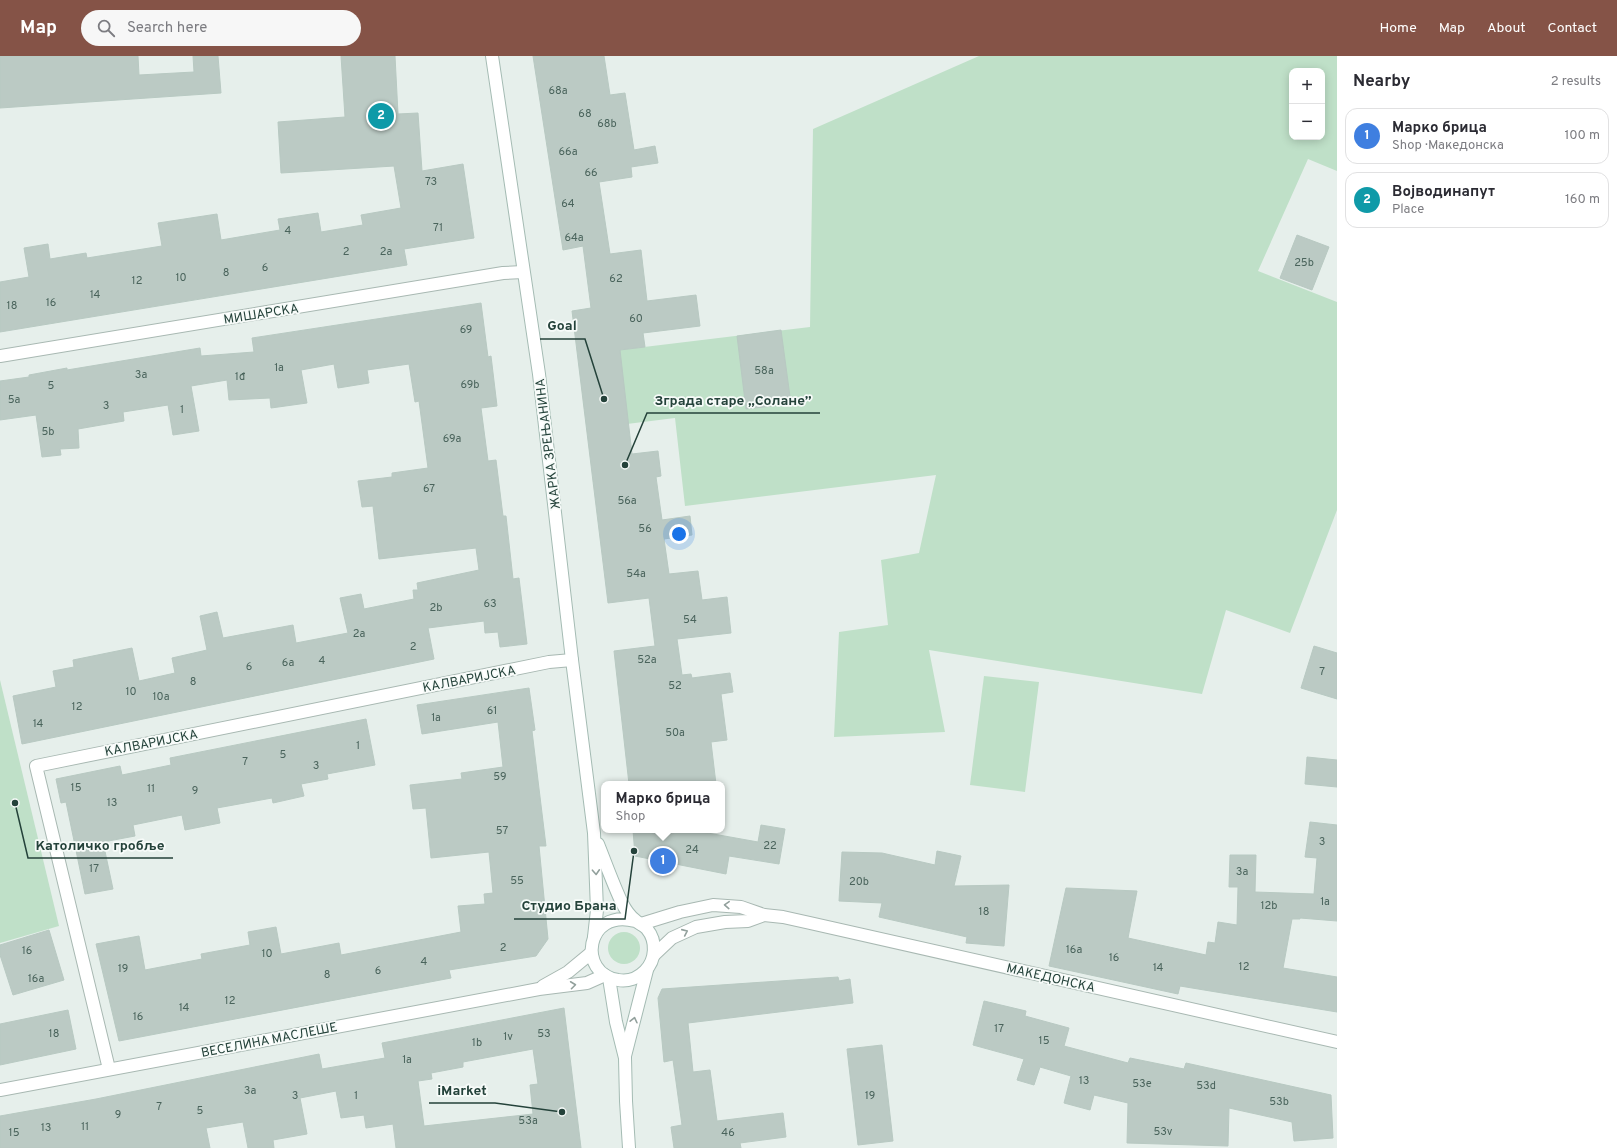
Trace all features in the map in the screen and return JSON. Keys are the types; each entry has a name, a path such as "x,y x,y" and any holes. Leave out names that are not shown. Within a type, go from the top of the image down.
{"street":[{"name":"ЖАРКА ЗРЕЊАНИНА","path":"492,56 539,374 572,660 594,833 597,910 592,953"},
{"name":"МИШАРСКА","path":"0,356 503,273 523,272"},
{"name":"КАЛВАРИЈСКА","path":"109,1069 36,766 549,662 572,660"},
{"name":"ЖАРКА ЗРЕЊАНИНА","path":"594,833 623,905 638,922 648,930 654,946 654,955"},
{"name":"МАКЕДОНСКА","path":"638,922 713,905 741,906 764,915 803,921 1337,1042"},
{"name":"МАКЕДОНСКА","path":"654,955 672,938 692,929 717,923 748,921 764,915"},
{"path":"594,937 606,922 621,918 638,922"},
{"name":"ВЕСЕЛИНА МАСЛЕШЕ","path":"539,989 568,972 592,953"},
{"path":"592,953 596,965 607,977 625,1058 629,1148"},
{"path":"625,1058 642,984 654,955"},
{"path":"607,977 626,981 642,975 648,968"},
{"name":"ВЕСЕЛИНА МАСЛЕШЕ","path":"0,1090 539,989 587,984 607,977"}],"green space":[{"path":"979,56 1337,56 1337,171 1308,159 1258,271 1337,302 1337,510 1290,633 1226,610 1202,694 929,650 945,732 834,737 839,632 888,625 881,560 919,553 936,475 685,506 675,418 587,429 578,355 810,327 813,129"},
{"path":"984,676 1039,682 1025,792 970,785"},
{"path":"0,680 59,926 0,943"},
{"path":"621,932 627,932 636,936 640,948 636,960 627,964 621,964 612,960 608,951 608,945 612,936"}],"building":[{"path":"0,56 138,56 139,75 194,72 193,56 218,56 221,93 0,108"},
{"path":"341,56 395,56 398,114 418,113 422,171 463,164 474,238 404,249 407,265 0,332 0,282 29,277 24,248 48,244 50,259 86,253 87,258 162,246 158,223 217,214 221,240 280,230 278,219 318,213 321,232 363,225 361,215 401,208 394,166 281,173 278,122 345,117"},
{"path":"533,56 604,56 610,95 625,93 634,150 655,146 658,163 631,167 632,177 599,182 610,254 641,250 647,301 696,295 700,326 643,333 645,347 620,350 632,454 658,451 661,476 656,477 662,520 690,516 692,535 664,539 669,574 698,571 702,600 727,597 731,633 677,639 682,675 691,674 692,678 730,673 733,692 721,694 727,740 711,742 716,781 629,781 614,651 655,646 649,598 608,603 572,311 591,308 583,246 563,250"},
{"path":"1297,235 1329,247 1312,290 1280,278"},
{"path":"481,303 488,357 491,356 497,406 481,408 488,461 496,460 503,516 506,516 513,579 519,578 527,644 500,647 498,632 485,633 484,621 428,628 434,659 22,744 13,696 56,687 53,671 74,667 73,660 132,648 139,681 175,673 172,658 207,650 200,616 217,612 223,638 293,625 296,643 348,633 340,598 361,594 364,609 414,599 413,590 418,590 417,583 479,570 476,548 379,559 373,506 362,507 358,481 392,477 392,473 428,468 419,401 415,402 409,364 367,370 369,383 338,388 334,364 301,370 307,403 271,408 270,398 229,400 227,380 191,386 199,431 173,435 168,405 123,412 124,421 78,429 79,448 60,449 61,455 42,457 36,415 0,420 0,381 29,377 29,375 67,368 67,370 200,348 201,356 254,352 252,338"},
{"path":"781,330 791,404 746,409 737,336"},
{"path":"1314,646 1337,653 1337,699 1301,688"},
{"path":"529,688 535,730 532,731 546,846 539,846 548,939 536,956 449,970 451,978 119,1041 96,944 139,936 145,970 202,959 201,954 250,945 248,932 276,927 281,954 339,943 341,955 461,932 458,906 485,904 484,894 493,893 489,852 431,858 426,808 413,809 410,785 462,779 461,773 503,767 498,722 422,734 417,705"},
{"path":"366,719 375,765 327,774 328,779 301,784 304,796 273,803 272,798 217,808 220,823 185,830 182,815 133,825 135,836 103,842 113,889 85,894 66,802 61,803 56,779 120,766 122,775 171,765 170,758"},
{"path":"1307,757 1337,760 1337,787 1305,784"},
{"path":"1310,822 1337,825 1337,921 1300,918 1292,919 1283,968 1337,977 1337,1012 1180,986 1178,994 1049,966 1066,888 1137,891 1128,938 1206,955 1208,942 1215,943 1218,922 1237,925 1238,887 1229,887 1230,855 1256,855 1255,892 1314,894 1317,858 1305,857"},
{"path":"761,825 785,829 779,864 729,856 726,874 635,856 633,833 708,833 758,842"},
{"path":"937,851 961,856 954,886 1009,885 1004,946 966,943 967,937 879,917 882,903 839,901 842,852 882,853 935,865"},
{"path":"49,930 64,980 13,995 0,955 0,945"},
{"path":"838,977 839,981 850,979 853,1003 688,1023 693,1072 710,1070 717,1121 783,1113 786,1137 740,1143 741,1148 674,1148 671,1127 682,1125 673,1060 664,1062 658,998 662,989"},
{"path":"984,1001 1026,1011 1025,1016 1069,1028 1064,1046 1128,1063 1130,1058 1184,1069 1186,1063 1331,1095 1333,1138 1294,1141 1292,1122 1229,1108 1228,1146 1127,1143 1128,1103 1094,1095 1090,1110 1064,1103 1071,1076 1040,1067 1034,1085 1017,1080 1024,1059 973,1045"},
{"path":"564,1008 581,1148 396,1148 393,1124 366,1128 364,1115 341,1118 336,1091 300,1098 307,1134 273,1140 274,1148 248,1148 243,1122 206,1128 210,1148 0,1148 0,1116 96,1099 319,1054 322,1069 385,1058 382,1043","holes":["533,1049 538,1084 530,1085 533,1114 424,1126 418,1081 432,1079 431,1073 463,1067 463,1062"]},
{"path":"68,1010 76,1049 0,1065 0,1024"},
{"path":"882,1045 893,1141 858,1145 847,1049"}],"place":[{"name":"Војводинапут","path":"381,116"},
{"name":"Goal","path":"604,399"},
{"name":"Зграда старе „Солане”","path":"625,465"},
{"name":"Католичко гробље","path":"15,803"},
{"name":"Студио Брана","path":"634,851"},
{"name":"Марко брица","path":"663,861"},
{"name":"iMarket","path":"562,1112"}]}
